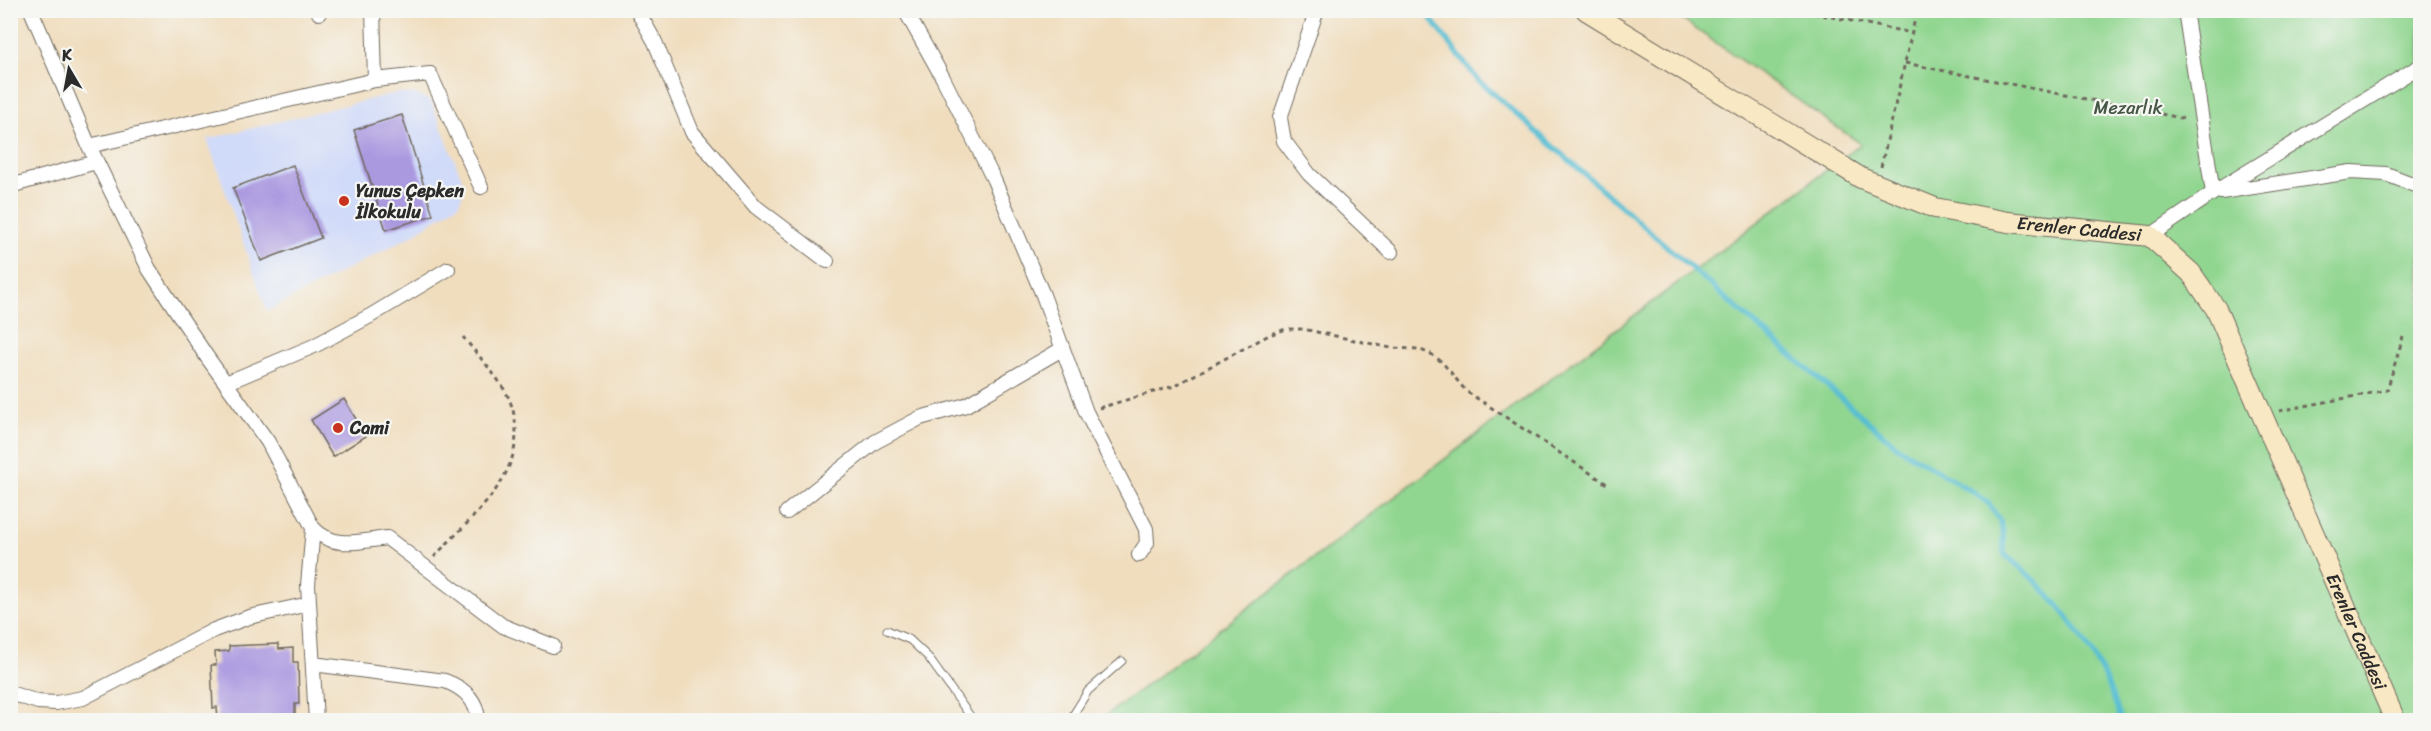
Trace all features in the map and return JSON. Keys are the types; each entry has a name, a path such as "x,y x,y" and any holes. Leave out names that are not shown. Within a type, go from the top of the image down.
{"main road":[{"name":"Erenler Caddesi","path":"1586,10 1861,178 1877,185 1935,208 1997,220 2150,236 2191,273 2216,309 2395,720"}],"street":[{"path":"31,10 96,162 149,269 268,442 313,528 320,536 339,543 387,538 503,626 553,646"},
{"path":"373,10 375,80"},
{"path":"637,10 655,42 692,132 756,207 827,261"},
{"path":"905,10 943,78 994,180 1042,295 1086,412 1146,529 1147,543 1139,555"},
{"path":"1317,10 1280,118 1284,141 1309,174 1390,252"},
{"path":"2185,10 2213,193"},
{"path":"2150,236 2213,193 2421,66"},
{"path":"89,146 375,80 430,74 482,187"},
{"path":"10,186 96,162"},
{"path":"2213,193 2351,172 2386,174 2421,187"},
{"path":"226,383 314,346 370,316 448,269"},
{"path":"787,512 875,442 920,418 966,405 1062,349"},
{"path":"313,528 308,585 316,720"},
{"path":"10,693 38,702 56,703 83,698 214,630 249,617 309,604"},
{"path":"313,664 445,681 458,686 469,695 475,705 478,720"}],"lane":[{"path":"887,630 910,640 928,657 973,720"},
{"path":"1070,720 1088,691 1122,661"}],"path":[{"path":"1797,10 1912,33"},
{"path":"1877,185 1917,10"},
{"path":"1905,63 2202,122"},
{"path":"1086,412 1174,386 1269,335 1286,329 1303,329 1391,348 1418,349 1431,354 1442,362 1466,391 1607,484"},
{"path":"425,567 498,488 510,469 515,447 515,424 509,399 463,337"},
{"path":"2263,415 2387,390 2403,338"}],"shaded area":[{"name":"Yunus Çepken İlkokulu","path":"396,93 415,94 431,101 463,181 464,190 459,204 411,236 267,311 207,139"}],"green space":[{"name":"Mezarlık","path":"1670,11 2420,11 2420,720 1100,720 1861,144"}],"building":[{"path":"402,115 433,215 386,230 354,130"},
{"path":"293,165 321,238 261,261 233,188"},
{"name":"Cami","path":"344,399 366,436 333,457 311,420"},
{"path":"278,644 279,649 293,648 293,662 298,662 299,704 295,704 295,718 218,720 217,707 213,708 211,665 216,665 215,652 229,651 229,646"}],"waterway":[{"path":"1424,10 1478,80 1731,303 1899,448 1989,504 2000,521 2004,554 2043,589 2076,628 2102,672 2121,720"}],"place":[{"name":"Yunus Çepken İlkokulu","path":"344,201"},
{"name":"Cami","path":"338,428"}]}
